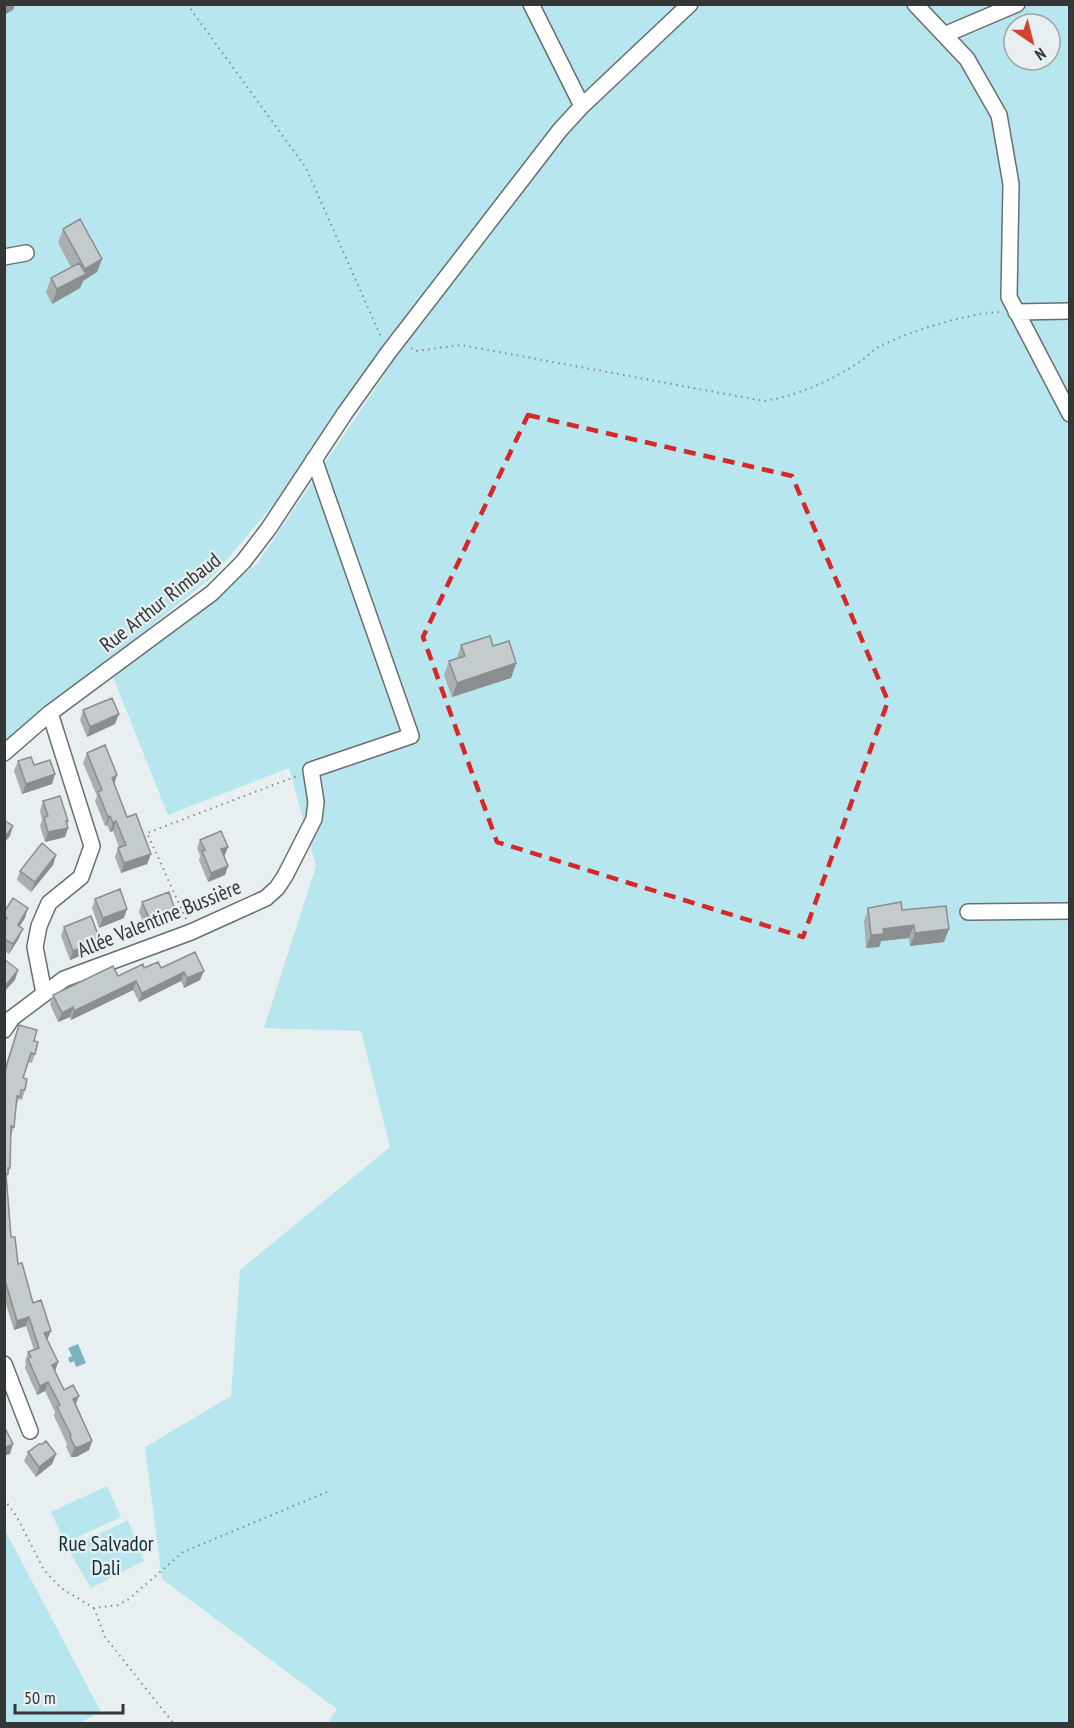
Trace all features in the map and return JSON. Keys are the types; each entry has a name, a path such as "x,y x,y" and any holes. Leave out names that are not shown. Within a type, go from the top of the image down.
{"street":[{"path":"531,4 582,106"},
{"name":"Rue Arthur Rimbaud","path":"4,753 50,713 220,585 243,562 269,528 388,353 546,149 582,106 690,4"},
{"path":"915,4 967,59 999,115 1011,184 1009,297 1070,414"},
{"path":"944,35 1017,4"},
{"path":"4,257 26,253"},
{"path":"1016,312 1070,311"},
{"path":"311,770 411,736 314,459"},
{"path":"4,1030 12,1018 44,993 35,947 39,926 49,903 81,877 92,846 50,713"},
{"name":"Allée Valentine Bussière","path":"44,993 64,979 191,932 266,898 285,876 314,819 316,802 311,770"},
{"path":"968,912 1070,911"},
{"path":"4,1364 30,1431"}],"path":[{"path":"187,4 306,168 388,353"},
{"path":"399,341 416,351 461,345 764,402 780,399 815,386 860,362 879,347 934,326 987,313 1016,312"},
{"path":"191,932 147,833 311,770"},
{"path":"94,1608 118,1605 129,1599 183,1552 327,1492"},
{"path":"4,1499 17,1517 44,1570 61,1588 94,1608 105,1637 174,1724"}],"highlighted area":[{"path":"528,415 792,476 888,701 803,937 497,842 423,637"}],"green space":[{"path":"5,5 1069,5 1069,1723 328,1723 337,1709 162,1579 145,1447 231,1396 240,1270 390,1147 361,1031 264,1028 316,866 289,768 168,815 111,672 257,564 387,371 213,576 5,745"},
{"path":"107,1486 121,1517 65,1543 51,1512"},
{"name":"Rue Salvador Dali","path":"128,1520 144,1561 91,1588 68,1549"},
{"path":"5,1530 101,1712 79,1723 5,1723"}],"shaded area":[{"path":"78,1344 86,1363 76,1367 74,1361 70,1363 68,1358 72,1356 68,1348"}],"building":[{"path":"80,219 102,259 85,269 63,229"},
{"path":"79,263 86,274 57,289 51,278"},
{"path":"490,636 493,646 509,641 516,663 457,683 449,661 465,656 461,645"},
{"path":"112,698 119,714 90,727 83,710"},
{"path":"105,745 117,775 112,778 127,817 136,814 151,854 124,863 118,848 126,845 116,821 113,823 110,816 108,817 98,792 102,790 87,753"},
{"path":"31,757 34,765 50,760 55,774 26,784 18,761"},
{"path":"60,796 68,828 48,832 44,817 48,816 43,801"},
{"path":"4,820 13,826 4,838"},
{"path":"221,831 228,847 221,849 228,866 211,873 200,840"},
{"path":"42,843 56,855 35,882 20,871"},
{"path":"120,889 127,909 103,918 95,899"},
{"path":"169,892 175,910 149,918 142,902"},
{"path":"13,898 28,908 18,925 23,929 13,944 4,939 4,922 7,918 4,912"},
{"path":"901,902 902,910 946,906 949,929 915,933 914,925 883,929 884,934 871,935 868,908"},
{"path":"91,916 100,940 73,951 64,927"},
{"path":"195,952 204,971 187,978 184,972 142,993 136,981 74,1011 73,1007 62,1013 53,995 113,966 118,976 143,964 144,968 158,962 161,968"},
{"path":"4,959 18,970 6,985 4,984"},
{"path":"19,1025 37,1030 34,1041 38,1042 35,1054 31,1053 23,1078 27,1079 25,1090 21,1090 20,1097 17,1096 14,1127 11,1126 10,1168 6,1174 11,1237 15,1237 18,1264 22,1263 33,1303 41,1300 51,1331 44,1333 58,1362 52,1365 64,1390 73,1385 79,1396 73,1399 92,1441 79,1447 75,1447 70,1437 57,1407 60,1405 48,1382 40,1386 28,1359 31,1357 28,1352 39,1348 29,1317 17,1321 4,1277 4,1077"},
{"path":"4,1426 13,1444 4,1448"},
{"path":"46,1441 56,1454 39,1467 28,1452"}]}
